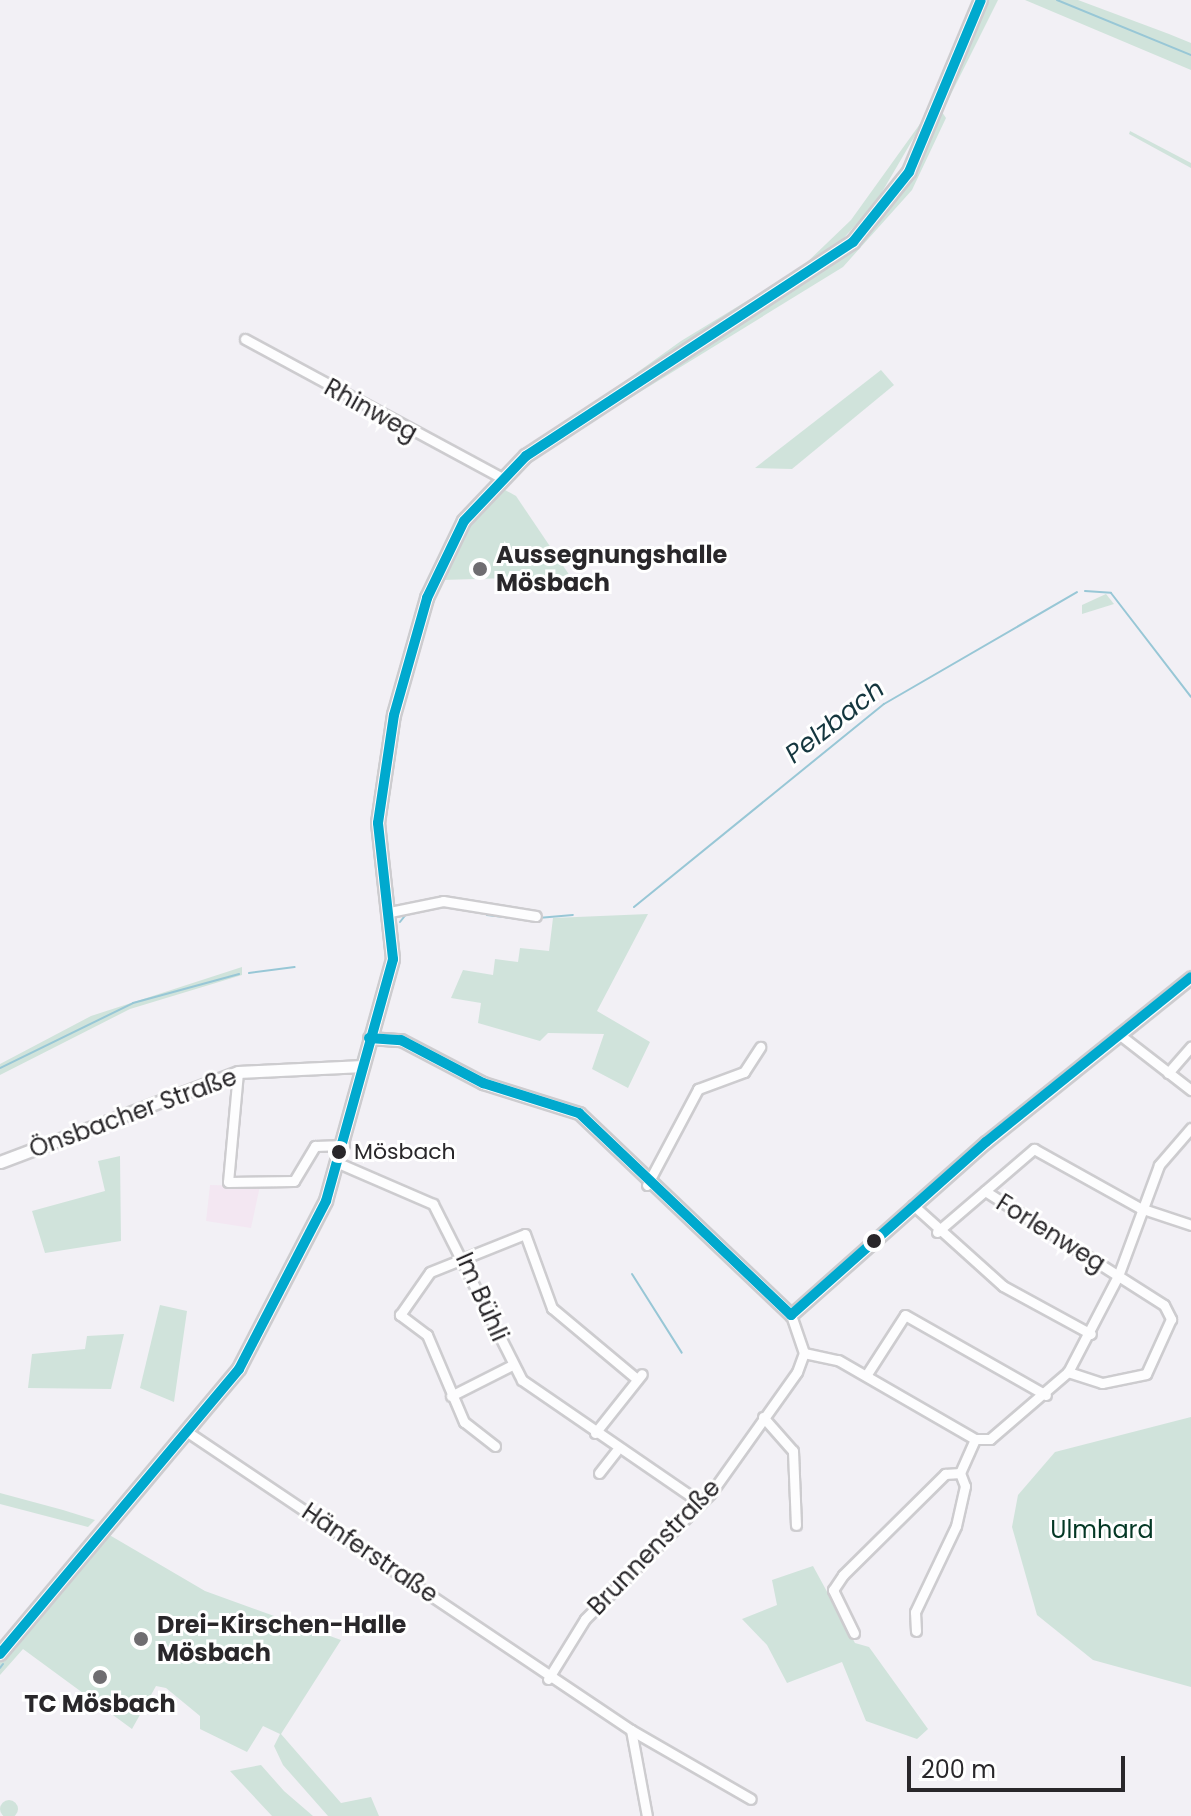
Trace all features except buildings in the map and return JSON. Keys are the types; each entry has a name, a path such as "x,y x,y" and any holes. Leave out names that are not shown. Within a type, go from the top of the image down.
{"main road":[{"path":"0,1654 112,1518 189,1433 275,1307 338,1163 369,1038 393,959 390,912 378,839 381,781 427,598 464,521 500,477 853,242 909,172 981,0"}],"street":[{"name":"Rhinweg","path":"245,339 500,477"},
{"path":"390,912 443,901 536,916"},
{"path":"791,1315 913,1205 1191,977"},
{"path":"1120,1035 1191,1090"},
{"path":"369,1038 401,1040 483,1083 565,1104 647,1185 716,1239 791,1315 804,1353 867,1374 975,1439 990,1439 1046,1395 1068,1372 1091,1334 1118,1276 1140,1208 1159,1165 1191,1128"},
{"path":"647,1185 698,1089 744,1072 760,1047"},
{"path":"1168,1073 1191,1047"},
{"name":"Önsbacher Straße","path":"0,1162 238,1072 363,1066"},
{"path":"238,1072 228,1182 294,1181 315,1146 344,1145"},
{"path":"937,1232 1034,1149 1140,1208 1191,1225"},
{"name":"Im Bühli","path":"338,1163 433,1204 466,1260 512,1365 616,1451 621,1443 701,1503"},
{"name":"Forlenweg","path":"985,1191 1118,1276 1152,1294 1171,1319 1154,1366 1112,1383 1068,1372"},
{"path":"913,1205 937,1232 1028,1303 1091,1334"},
{"path":"495,1446 464,1422 427,1335 400,1315 422,1277 525,1234 552,1308 640,1376 595,1433"},
{"path":"867,1374 905,1315 1046,1395"},
{"name":"Brunnenstraße","path":"548,1679 618,1581 701,1503 763,1417 804,1353"},
{"path":"451,1396 512,1365"},
{"path":"763,1417 793,1451 796,1525"},
{"name":"Hänferstraße","path":"189,1433 405,1573 548,1679 751,1799"},
{"path":"916,1631 915,1612 956,1526 965,1486 960,1473 975,1439"},
{"path":"599,1473 616,1451"},
{"path":"854,1633 833,1590 843,1575 945,1474 960,1473"},
{"path":"631,1730 647,1816"}],"shaded area":[{"path":"210,1185 260,1186 251,1228 206,1221"}],"green space":[{"path":"986,0 998,0 945,106 957,69"},
{"path":"1025,0 1078,0 1191,43 1191,70"},
{"path":"930,110 875,204 839,243 801,268 851,220"},
{"path":"931,112 915,153 901,177 873,215 841,247 543,440 681,341 845,241 898,178"},
{"path":"942,112 946,118 912,190 843,267 549,448 840,258 905,185"},
{"path":"1130,131 1191,163 1191,168 1129,134"},
{"path":"881,370 894,385 792,469 755,468"},
{"path":"498,486 516,496 570,576 442,580 464,531"},
{"path":"1106,594 1114,604 1082,614 1082,605"},
{"path":"648,914 597,1011 650,1042 628,1088 592,1069 604,1034 548,1033 540,1041 478,1023 481,1003 451,998 463,970 493,975 495,959 518,962 520,948 549,951 553,918"},
{"path":"242,967 242,975 130,1009 0,1075 0,1064 91,1016"},
{"path":"120,1156 121,1241 45,1253 32,1211 105,1191 98,1161"},
{"path":"160,1305 187,1311 174,1402 140,1388"},
{"path":"124,1334 111,1389 28,1388 32,1354 85,1349 87,1336"},
{"name":"Ulmhard","path":"1191,1417 1191,1687 1093,1660 1037,1615 1012,1527 1018,1495 1055,1452"},
{"path":"0,1493 95,1520 88,1527 0,1504"},
{"path":"106,1533 205,1591 341,1640 281,1734 341,1803 371,1797 379,1816 328,1816 283,1765 274,1746 280,1734 263,1726 247,1752 200,1729 200,1716 166,1688 156,1686 132,1729 23,1649 0,1675 0,1660"},
{"path":"813,1566 855,1643 869,1647 928,1729 917,1739 866,1721 842,1662 787,1683 767,1645 742,1619 777,1605 772,1580"},
{"path":"261,1765 284,1791 313,1816 272,1816 230,1771"},
{"path":"5,1800 13,1800 18,1809 16,1816 5,1818 0,1813 0,1805"}],"waterway":[{"path":"1057,0 1191,55"},
{"name":"Pelzbach","path":"1085,591 1111,593 1191,697"},
{"name":"Pelzbach","path":"634,907 884,704 1077,592"},
{"path":"464,909 478,912"},
{"path":"400,922 407,913"},
{"path":"487,915 522,919"},
{"path":"538,918 573,915"},
{"name":"Pelzbach","path":"249,973 295,967"},
{"name":"Pelzbach","path":"0,1068 133,1003 239,974"},
{"path":"632,1274 682,1353"},
{"path":"0,1668 3,1664"}],"transit line":[{"path":"0,1654 239,1369 326,1201 393,959 378,823 394,715 427,598 464,521 526,456 853,242 909,172 981,0"},
{"path":"369,1038 401,1040 483,1083 579,1113 791,1315 986,1142 1191,977"}],"place":[{"name":"Aussegnungshalle Mösbach","path":"480,569"},
{"name":"Mösbach","path":"339,1152"},
{"name":"Drei-Kirschen-Halle Mösbach","path":"141,1639"},
{"name":"TC Mösbach","path":"100,1677"}]}
